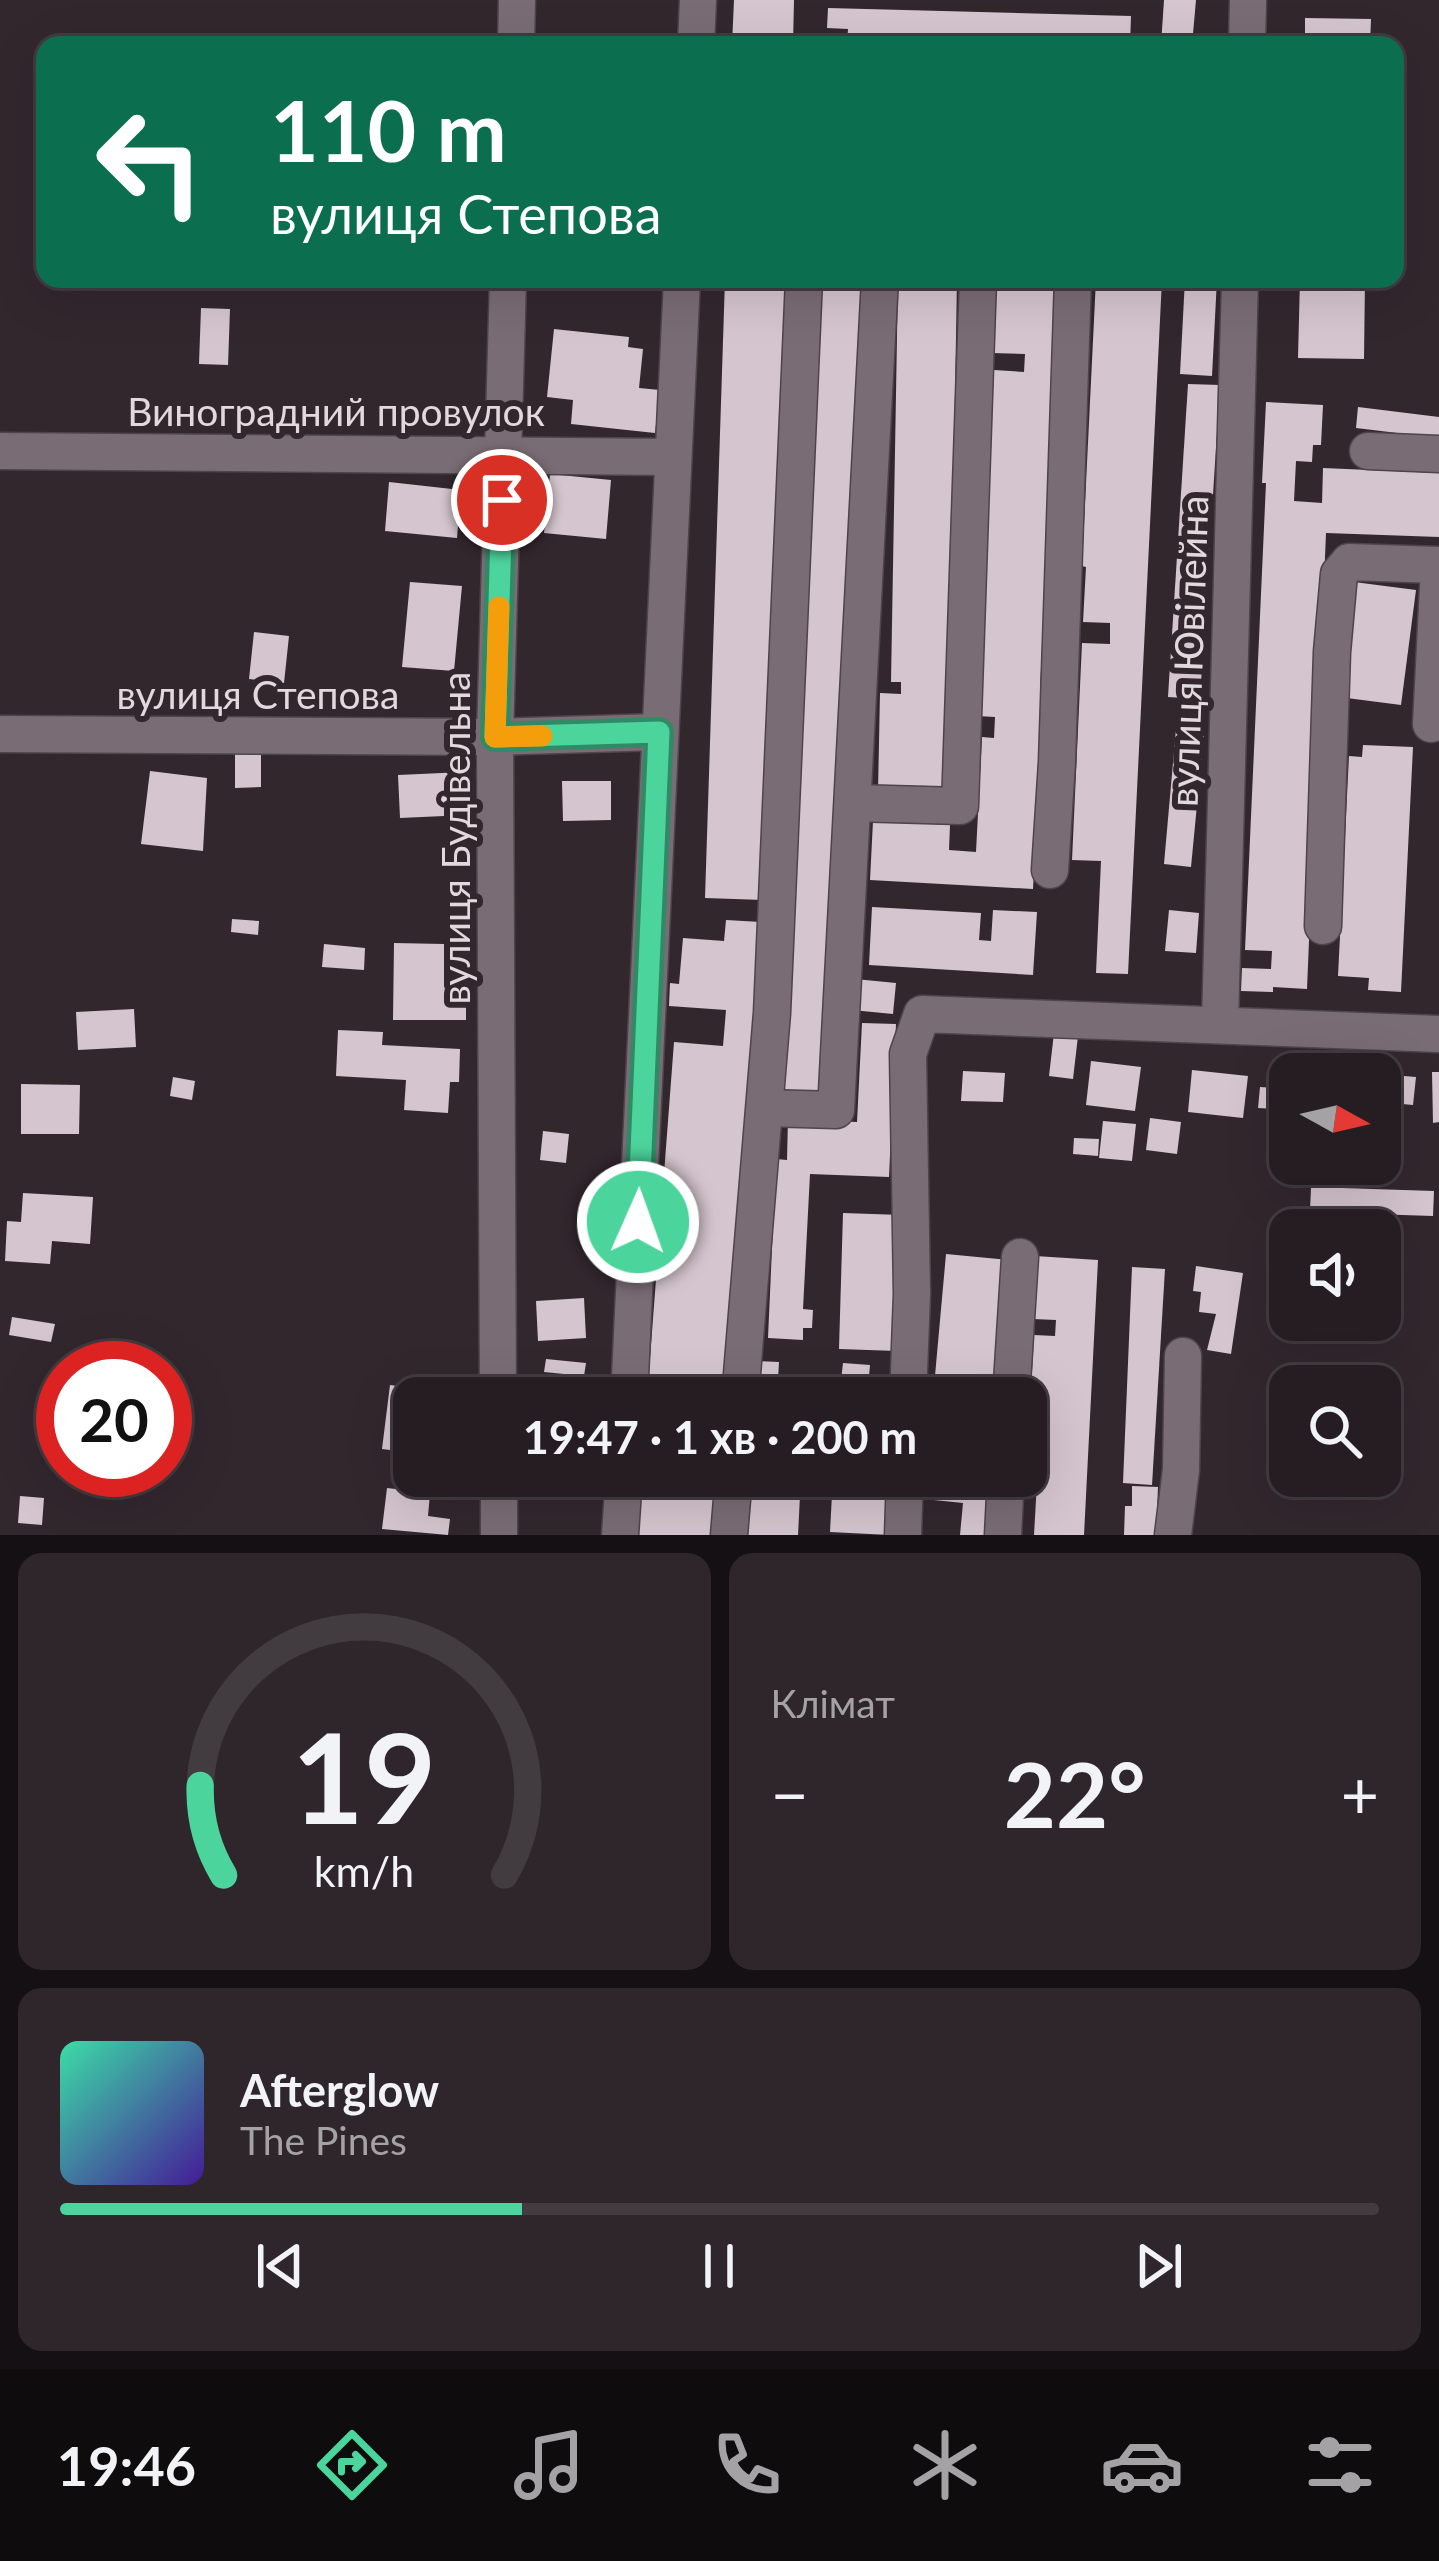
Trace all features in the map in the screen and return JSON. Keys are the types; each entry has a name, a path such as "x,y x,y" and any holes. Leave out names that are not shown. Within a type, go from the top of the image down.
{"street":[{"path":"516,36 517,0"},
{"path":"696,36 698,0"},
{"path":"1247,36 1248,0"},
{"name":"вулиця Будівельна","path":"499,1377 495,737 508,288"},
{"path":"629,1377 681,288"},
{"path":"742,1377 766,1108 804,288"},
{"path":"766,1108 836,1110 880,288"},
{"path":"854,803 960,806 978,288"},
{"path":"1050,870 1073,288"},
{"name":"вулиця Ювілейна","path":"1220,1025 1240,288"},
{"path":"1368,451 1439,454"},
{"name":"Виноградний провулок","path":"0,452 671,457"},
{"path":"1323,926 1332,652 1339,574 1349,562 1439,567 1431,724"},
{"name":"вулиця Степова","path":"0,734 495,737 659,732"},
{"path":"909,1377 908,1054 922,1014 1439,1034"},
{"path":"1012,1377 1021,1257"},
{"path":"1173,1535 1181,1470 1183,1356"},
{"path":"499,1497 499,1535"},
{"path":"620,1535 623,1497"},
{"path":"729,1535 732,1497"},
{"path":"903,1535 904,1497"},
{"path":"1003,1535 1005,1497"}],"building":[{"path":"734,0 794,0 793,36 732,36"},
{"path":"1164,0 1196,0 1193,36 1162,36"},
{"path":"828,8 1131,16 1130,36 848,36 848,29 827,28"},
{"path":"1305,18 1371,19 1370,36 1305,36"},
{"path":"725,288 785,288 766,900 705,898"},
{"path":"821,288 864,288 822,1099 778,1096"},
{"path":"898,288 957,288 948,793 878,792 880,693 901,694 901,682 891,682"},
{"path":"996,288 1062,288 1033,889 870,880 873,821 950,825 949,850 976,852 982,737 994,738 995,717 977,716 994,370 1024,372 1025,354 992,353"},
{"path":"1096,288 1162,288 1128,974 1096,973 1101,861 1072,860 1082,643 1110,644 1110,623 1083,622 1086,567 1082,566"},
{"path":"1185,288 1217,288 1212,376 1180,374"},
{"path":"1300,288 1365,288 1364,359 1298,358"},
{"path":"201,308 230,309 228,365 199,364"},
{"path":"554,329 629,337 628,347 643,349 639,388 660,390 655,433 571,424 573,400 547,397"},
{"path":"1188,384 1220,385 1200,699 1168,697"},
{"path":"1266,402 1323,405 1321,445 1313,445 1312,462 1296,461 1294,501 1322,503 1323,468 1439,473 1439,537 1326,533 1307,989 1273,987 1273,992 1241,991 1242,968 1271,969 1272,951 1245,950"},
{"path":"1358,407 1439,417 1439,438 1356,428"},
{"path":"550,474 611,480 606,539 544,533"},
{"path":"389,482 461,490 457,538 385,531"},
{"path":"410,582 462,586 454,671 402,667"},
{"path":"1354,582 1416,590 1401,705 1339,697"},
{"path":"254,632 289,636 284,683 249,679"},
{"path":"1176,729 1204,732 1191,867 1164,864"},
{"path":"1363,745 1413,747 1401,992 1368,990 1369,978 1338,976 1349,756 1362,757"},
{"path":"261,753 261,787 235,788 235,754"},
{"path":"150,771 207,778 203,851 141,844"},
{"path":"464,772 466,815 400,818 398,775"},
{"path":"562,781 611,781 611,820 563,821"},
{"path":"872,907 981,913 979,940 991,941 993,910 1037,912 1033,975 869,965"},
{"path":"1169,910 1199,913 1196,953 1165,951"},
{"path":"232,919 259,921 258,935 231,932"},
{"path":"726,920 761,922 727,1377 649,1377 674,1042 723,1046 726,1010 669,1006 670,983 679,984 683,938 724,941"},
{"path":"394,943 444,944 444,985 466,985 466,1020 393,1020"},
{"path":"324,944 365,948 364,970 322,967"},
{"path":"855,979 896,983 893,1014 852,1010"},
{"path":"134,1009 136,1047 78,1050 76,1012"},
{"path":"862,1023 896,1024 889,1177 810,1174 803,1309 813,1310 812,1328 803,1328 803,1340 768,1338 776,1159 787,1160 788,1119 857,1122"},
{"path":"338,1030 383,1032 382,1045 460,1049 459,1082 450,1082 448,1113 404,1110 406,1080 336,1076"},
{"path":"1054,1033 1078,1036 1073,1079 1049,1076"},
{"path":"1091,1061 1141,1067 1135,1111 1086,1105"},
{"path":"1192,1070 1248,1076 1243,1118 1188,1112"},
{"path":"963,1071 1005,1073 1003,1102 961,1101"},
{"path":"1432,1072 1439,1072 1439,1122 1433,1123"},
{"path":"1401,1076 1416,1077 1413,1105 1401,1104"},
{"path":"173,1077 195,1081 192,1100 170,1096"},
{"path":"21,1084 80,1085 79,1134 21,1134"},
{"path":"1260,1087 1269,1088 1269,1109 1258,1108"},
{"path":"1150,1118 1181,1122 1177,1154 1146,1150"},
{"path":"1103,1121 1136,1124 1132,1161 1099,1158"},
{"path":"543,1131 569,1134 566,1163 540,1160"},
{"path":"1074,1138 1099,1139 1098,1156 1073,1154"},
{"path":"1311,1187 1434,1191 1433,1216 1401,1215 1401,1209 1310,1209"},
{"path":"23,1193 93,1197 90,1244 52,1241 50,1264 5,1261 7,1221 21,1222"},
{"path":"843,1213 902,1215 897,1351 839,1349"},
{"path":"946,1254 1009,1260 999,1377 935,1377"},
{"path":"1035,1256 1098,1260 1084,1535 1034,1535 1036,1497 1047,1497 1047,1377 1032,1377 1034,1335 1055,1336 1056,1320 1033,1319"},
{"path":"1196,1266 1243,1273 1231,1354 1207,1350 1216,1314 1199,1312 1201,1292 1193,1291"},
{"path":"1132,1267 1165,1269 1152,1485 1123,1483"},
{"path":"584,1298 586,1338 538,1341 536,1301"},
{"path":"12,1317 55,1324 51,1341 9,1335"},
{"path":"546,1359 586,1363 584,1376 544,1372"},
{"path":"754,1361 779,1362 778,1377 753,1377"},
{"path":"843,1363 870,1365 869,1377 841,1377"},
{"path":"390,1385 393,1385 393,1450 382,1449"},
{"path":"1132,1486 1158,1487 1156,1535 1124,1535 1125,1506 1132,1506"},
{"path":"387,1488 393,1489 393,1497 430,1497 428,1516 450,1519 448,1535 382,1529"},
{"path":"20,1496 44,1498 42,1525 18,1523"},
{"path":"639,1497 718,1497 715,1535 635,1535"},
{"path":"743,1497 800,1497 798,1535 740,1535"},
{"path":"832,1497 892,1497 890,1535 830,1532"},
{"path":"988,1497 985,1535 960,1535 963,1503 924,1499"}],"slow traffic":[{"path":"499,607 495,737 542,736"}],"route":[{"path":"502,500 495,737 659,732 638,1222"}]}
